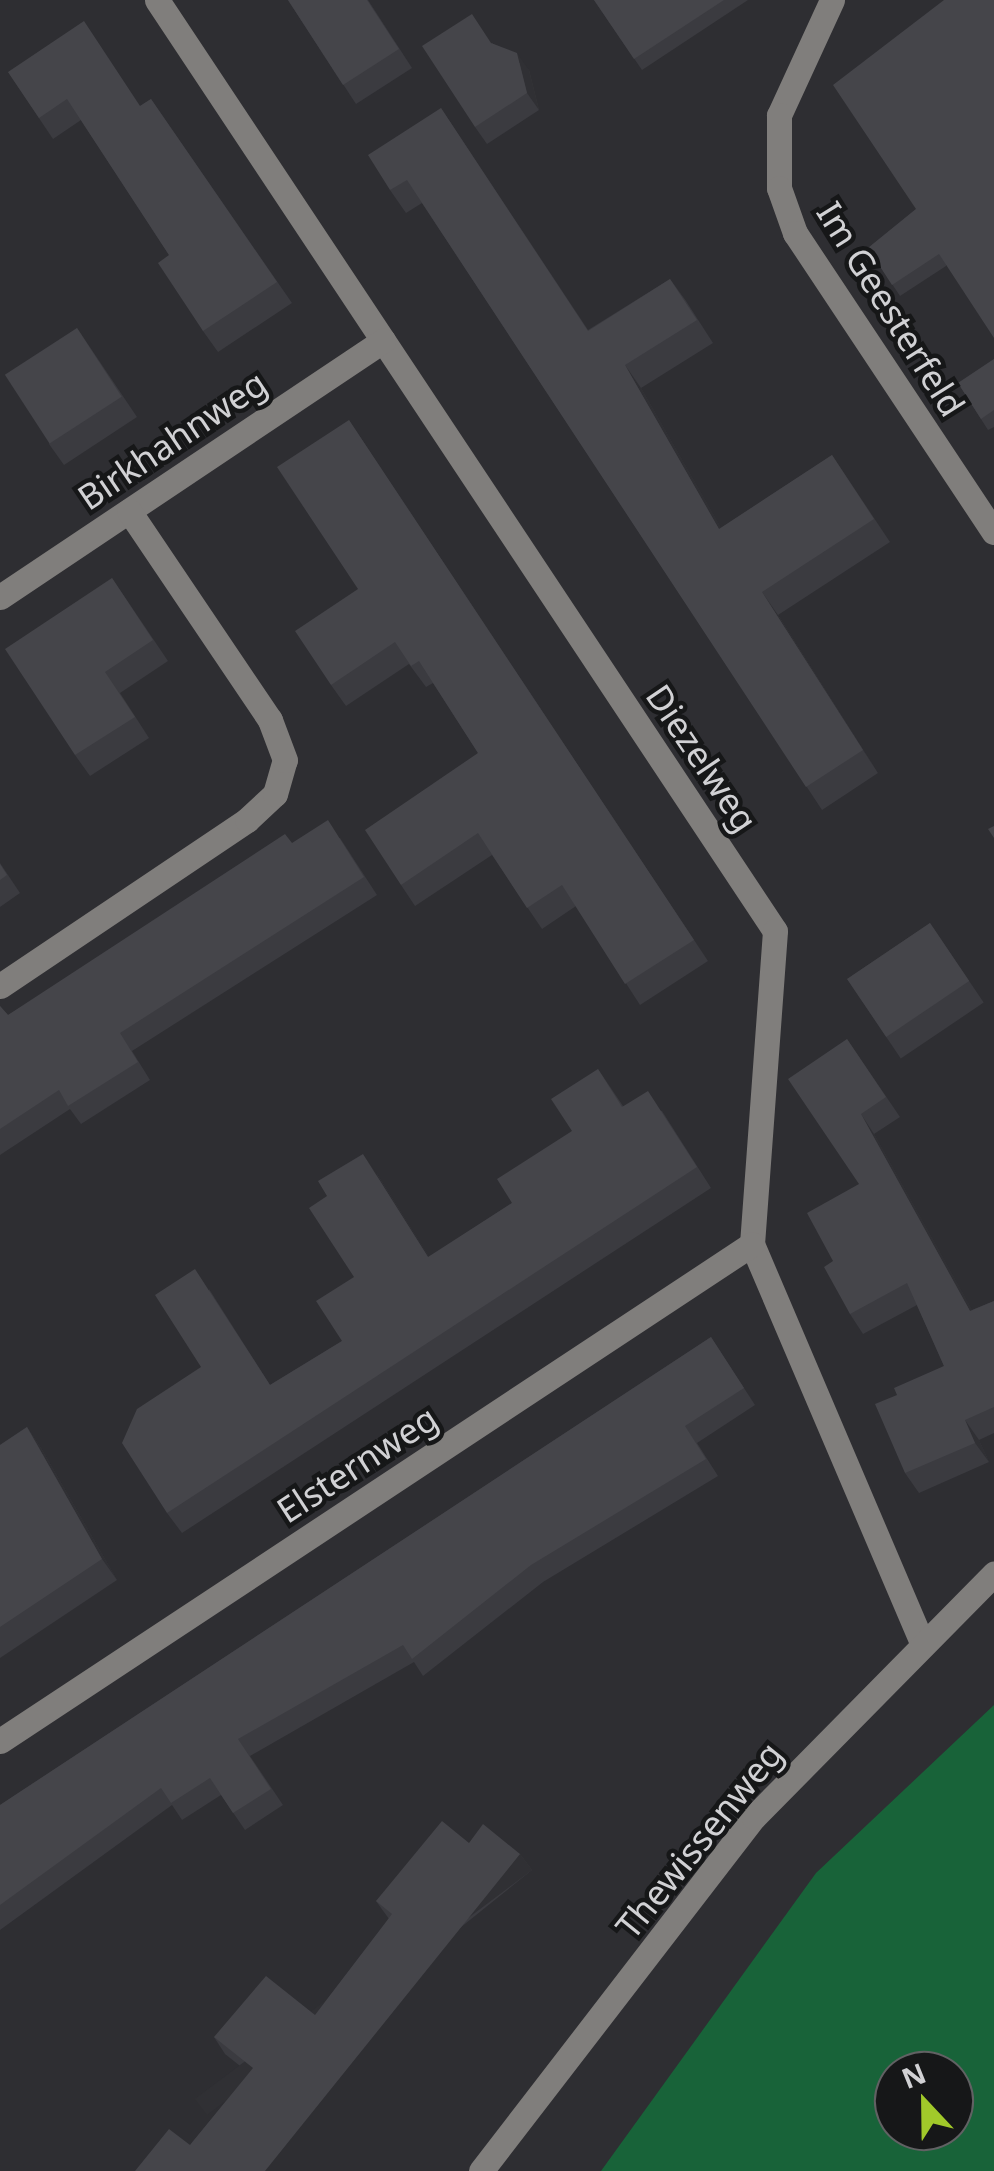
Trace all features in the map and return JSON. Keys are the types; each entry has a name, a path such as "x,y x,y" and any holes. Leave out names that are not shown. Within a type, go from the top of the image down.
{"street":[{"name":"Diezelweg","path":"158,0 775,932 752,1244 923,1644"},
{"name":"Im Geesterfeld","path":"832,0 779,116 779,188 795,233 994,532"},
{"name":"Birkhahnweg","path":"2,592 384,341"},
{"path":"0,986 247,820 275,794 285,760 270,720 129,511"},
{"name":"Elsternweg","path":"0,1741 752,1244"},
{"name":"Thewissenweg","path":"481,2171 754,1816 994,1574"}],"green space":[{"path":"994,1705 994,2171 601,2171 816,1873"}],"building":[{"path":"288,0 367,0 399,49 343,85"},
{"path":"594,0 724,0 634,59"},
{"path":"944,0 994,0 994,338 939,254 892,285 868,248 916,209 833,85"},
{"path":"472,14 491,43 517,53 527,93 475,127 422,46"},
{"path":"84,21 140,106 151,99 277,282 203,331 158,263 169,255 67,99 39,118 8,72"},
{"path":"441,108 588,331 670,279 697,320 625,365 719,529 832,455 874,519 762,592 863,750 806,787 407,180 390,190 368,155"},
{"path":"77,328 122,397 50,444 5,375"},
{"path":"994,359 994,410 981,419 958,383"},
{"path":"349,420 694,940 625,984 562,885 527,908 478,833 401,885 365,830 478,753 419,661 411,666 395,642 331,685 295,631 358,589 277,467"},
{"path":"112,578 153,640 105,672 135,717 75,755 5,649"},
{"path":"328,820 364,877 120,1033 138,1062 68,1106 59,1090 0,1129 0,1006 8,1015 285,834 292,843"},
{"path":"930,923 969,981 886,1037 847,979"},
{"path":"847,1039 886,1097 861,1114 970,1311 994,1301 994,1407 965,1420 975,1443 905,1473 875,1404 897,1395 894,1388 944,1366 907,1283 850,1314 824,1267 833,1261 807,1213 859,1184 788,1079"},
{"path":"598,1069 622,1107 648,1091 697,1167 167,1513 122,1443 137,1409 201,1367 155,1295 195,1269 270,1385 342,1341 316,1301 354,1277 309,1208 327,1196 318,1181 363,1154 428,1257 512,1203 497,1179 572,1131 551,1099"},
{"path":"711,1337 744,1388 685,1426 706,1459 531,1565 412,1659 403,1645 238,1739 271,1789 233,1813 210,1778 171,1803 161,1788 0,1905 0,1805"},
{"path":"27,1427 102,1559 0,1627 0,1445"},
{"path":"442,1821 469,1843 483,1824 520,1854 265,2171 135,2171 169,2129 190,2145 253,2068 214,2037 266,1976 315,2015 392,1914 376,1901"}]}
